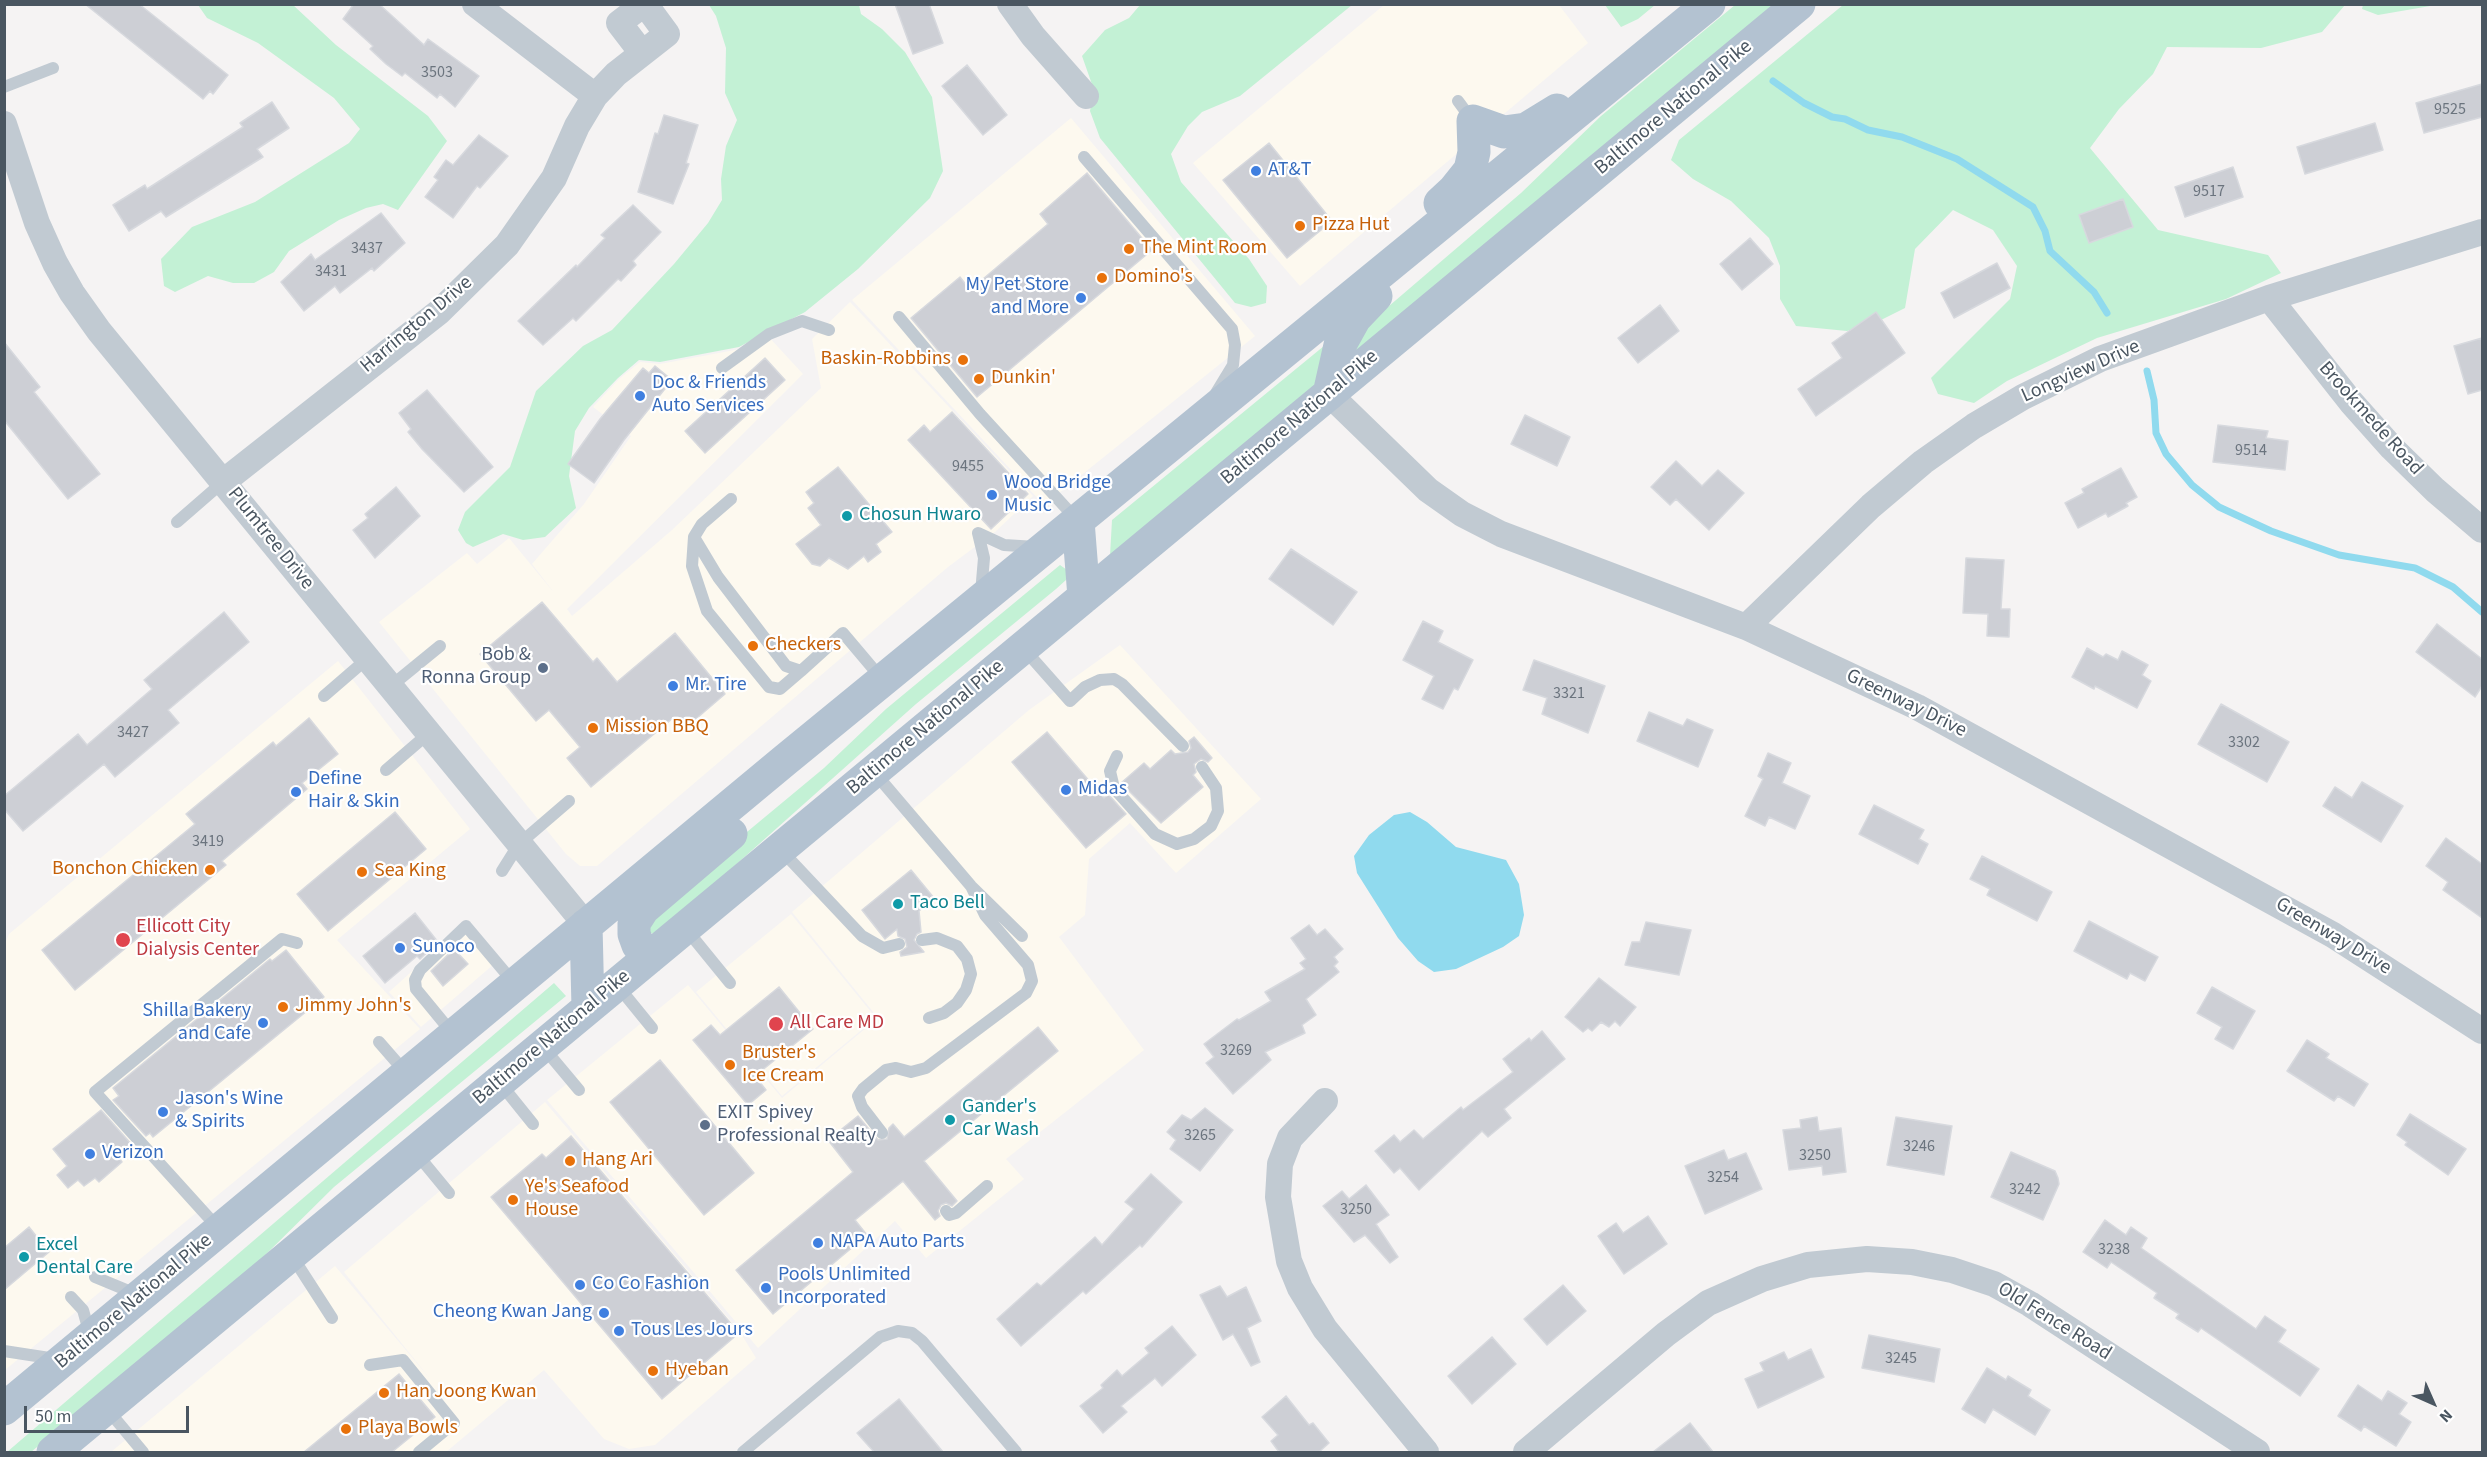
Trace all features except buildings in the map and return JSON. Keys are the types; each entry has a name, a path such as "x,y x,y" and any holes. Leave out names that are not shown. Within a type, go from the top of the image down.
{"main road":[{"path":"1300,341 1364,267 1454,190 1470,170 1474,152 1465,111 1504,132 1526,129 1549,116 1625,52 1708,4"},
{"name":"Baltimore National Pike","path":"4,1409 515,983 1708,4"},
{"name":"Baltimore National Pike","path":"53,1452 1799,4"},
{"path":"1329,394 1340,345 1355,318 1465,204"},
{"path":"1078,521 1084,597"},
{"path":"649,957 638,945 634,934 634,923 643,909 823,756 883,680"},
{"path":"586,925 588,1008"}],"street":[{"path":"475,4 595,96"},
{"name":"Harrington Drive","path":"223,482 439,312 507,245 554,178 577,126 595,96 642,53 668,34 645,4"},
{"path":"1010,4 1033,36 1086,96"},
{"name":"Plumtree Drive","path":"4,124 38,223 55,263 72,293 99,331 586,925"},
{"name":"Longview Drive","path":"1746,627 1871,506 1923,462 1974,426 2023,397 2100,359 2269,298 2482,232"},
{"name":"Brookmede Road","path":"2269,298 2351,402 2392,448 2435,490 2482,530"},
{"name":"Greenway Drive","path":"1329,394 1428,490 1462,514 1501,534 1746,627 1971,735 2334,935 2482,1031"},
{"path":"1325,1101 1290,1138 1280,1164 1278,1197 1289,1262 1300,1288 1325,1329 1426,1452"},
{"name":"Old Fence Road","path":"1527,1452 1666,1334 1708,1304 1762,1279 1808,1265 1867,1259 1912,1262 1952,1270 1994,1284 2030,1304 2226,1444 2258,1452"}],"lane":[{"path":"4,87 53,68"},
{"path":"1084,157 1213,304 1232,329 1233,365 1200,419"},
{"path":"899,317 980,414 1078,521"},
{"path":"722,368 769,334 802,321 829,330"},
{"path":"177,522 223,482"},
{"path":"730,499 702,524 694,537 692,566 707,610 769,687 780,689 843,633 883,680"},
{"path":"980,600 984,558 978,533 1004,545 1046,548"},
{"path":"694,537 718,577 786,666 801,671"},
{"path":"391,686 440,646"},
{"path":"1023,648 1070,701 1085,687 1100,680 1114,679 1122,684 1183,746"},
{"path":"324,696 368,658"},
{"path":"386,770 429,733"},
{"path":"1117,756 1110,771 1114,788 1155,834 1177,844 1194,839 1211,826 1218,811 1216,788 1202,767"},
{"path":"874,771 971,886 1022,936"},
{"path":"502,871 519,844 569,801"},
{"path":"780,849 862,936 883,948 899,944"},
{"path":"882,1133 862,1107 858,1096 863,1089 886,1070 896,1068 911,1072 926,1068 1019,999 1026,993 1032,981 1028,965 985,915 971,886"},
{"path":"453,1035 416,989 415,980 420,970 466,926 515,983"},
{"path":"685,928 730,983"},
{"path":"922,940 937,938 957,946 967,959 970,974 966,990 957,1003 944,1013 929,1018"},
{"path":"220,1230 95,1092 282,939 297,943"},
{"path":"617,985 652,1028"},
{"path":"379,1042 407,1074"},
{"path":"542,1047 579,1090"},
{"path":"499,1082 533,1124"},
{"path":"415,1152 449,1193"},
{"path":"946,1211 949,1215 956,1213 987,1186"},
{"path":"291,1255 332,1318"},
{"path":"95,1277 140,1296"},
{"path":"71,1297 83,1310 91,1336"},
{"path":"743,1452 880,1337 898,1331 912,1333 922,1341 1016,1452"},
{"path":"4,1351 63,1360"},
{"path":"370,1365 403,1360 454,1423 419,1452"},
{"path":"106,1408 143,1452"}],"shaded area":[{"path":"1384,5 1559,5 1588,43 1300,286 1193,163"},
{"path":"1071,118 1255,336 1044,505 852,300"},
{"path":"850,302 1033,496 995,532 948,567 597,866 580,866 566,854 379,622 467,553 477,564 509,538 555,594 532,564 584,504 631,436 593,407 619,379 640,362 660,364 740,349 766,334 803,374 567,609 572,616 672,530 821,388 812,339"},
{"path":"1120,645 1261,799 1176,873 1130,823 1089,859 1085,915 1059,937 1144,1050 1006,1159 1024,1179 926,1258 895,1221 758,1348 547,1100 688,985 782,1098 878,1018 792,912 1029,710"},
{"path":"338,661 470,829 337,940 420,1029 5,1370 4,946 9,934"},
{"path":"791,914 876,1018 782,1096 696,992"},
{"path":"462,926 494,964 421,1027 389,992"},
{"path":"545,1102 740,1332 756,1358 655,1445 629,1449 604,1439 544,1370 446,1452 111,1452 335,1266 432,1381 344,1272"}],"green space":[{"path":"2363,4 2436,5 2378,15 2362,9"},
{"path":"198,5 293,5 336,45 428,116 447,141 398,210 383,204 366,208 339,220 289,251 274,272 254,283 233,283 208,276 175,292 164,286 161,259 192,227 255,202 349,143 360,129 334,98 258,43 207,18"},
{"path":"709,5 859,5 861,14 882,29 905,52 932,97 943,171 930,198 858,269 805,312 739,347 660,362 639,360 589,408 575,431 569,476 576,508 545,537 523,540 503,534 473,547 466,543 458,530 465,512 510,467 536,391 583,346 612,330 674,264 708,223 722,200 721,179 726,146 737,120 725,93 726,48 716,16"},
{"path":"1140,5 1352,5 1240,96 1202,112 1188,126 1171,154 1181,182 1249,259 1267,286 1266,303 1251,307 1235,303 1100,138 1090,111 1094,90 1082,56 1105,30 1129,18"},
{"path":"1605,5 1655,5 1638,19 1621,27"},
{"path":"1735,5 1776,5 1353,355 1368,324 1521,193 1601,116"},
{"path":"1843,5 2345,5 2322,32 2261,48 2167,47 2153,74 2119,109 2090,148 2158,230 2268,255 2281,273 2226,299 2097,338 2007,381 1974,403 1938,394 1931,378 2010,299 2017,266 1993,230 1953,210 1915,249 1905,308 1875,323 1847,331 1796,326 1780,299 1780,266 1769,238 1731,201 1693,179 1671,160 1679,140"},
{"path":"1330,341 1322,382 1110,556 1112,520"},
{"path":"1060,565 1067,570 1066,580 1056,589 916,704 666,927 655,934 650,933 647,918 653,910 824,768 886,709"},
{"path":"554,983 566,996 334,1187 245,1275 31,1452 7,1452"}],"water":[{"path":"1410,812 1427,822 1456,847 1506,860 1519,884 1524,915 1519,936 1503,947 1456,969 1434,972 1418,961 1398,938 1357,873 1354,856 1369,835 1394,815"}],"waterway":[{"path":"1773,81 1804,103 1832,117 1845,119 1868,130 1902,137 1957,159 2033,207 2045,231 2050,251 2094,292 2107,313"},
{"path":"2147,371 2154,400 2156,433 2166,454 2192,485 2219,507 2271,531 2339,555 2415,568 2453,587 2482,612"}],"place":[{"name":"AT&T","path":"1256,171"},
{"name":"Pizza Hut","path":"1300,226"},
{"name":"The Mint Room","path":"1129,249"},
{"name":"Domino's","path":"1102,278"},
{"name":"My Pet Store and More","path":"1081,298"},
{"name":"Baskin-Robbins","path":"963,360"},
{"name":"Dunkin'","path":"979,379"},
{"name":"Doc & Friends Auto Services","path":"640,396"},
{"name":"Wood Bridge Music","path":"992,495"},
{"name":"Chosun Hwaro","path":"847,516"},
{"name":"Checkers","path":"753,646"},
{"name":"Bob & Ronna Group","path":"543,668"},
{"name":"Mr. Tire","path":"673,686"},
{"name":"Mission BBQ","path":"593,728"},
{"name":"Midas","path":"1066,790"},
{"name":"Define Hair & Skin","path":"296,792"},
{"name":"Bonchon Chicken","path":"210,870"},
{"name":"Sea King","path":"362,872"},
{"name":"Taco Bell","path":"898,904"},
{"name":"Ellicott City Dialysis Center","path":"123,940"},
{"name":"Sunoco","path":"400,948"},
{"name":"Jimmy John's","path":"283,1007"},
{"name":"Shilla Bakery and Cafe","path":"263,1023"},
{"name":"All Care MD","path":"776,1024"},
{"name":"Bruster's Ice Cream","path":"730,1065"},
{"name":"Jason's Wine & Spirits","path":"163,1112"},
{"name":"Gander's Car Wash","path":"950,1120"},
{"name":"EXIT Spivey Professional Realty","path":"705,1125"},
{"name":"Verizon","path":"90,1154"},
{"name":"Hang Ari","path":"570,1161"},
{"name":"Ye's Seafood House","path":"513,1200"},
{"name":"NAPA Auto Parts","path":"818,1243"},
{"name":"Excel Dental Care","path":"24,1257"},
{"name":"Co Co Fashion","path":"580,1285"},
{"name":"Pools Unlimited Incorporated","path":"766,1288"},
{"name":"Cheong Kwan Jang","path":"604,1313"},
{"name":"Tous Les Jours","path":"619,1331"},
{"name":"Hyeban","path":"653,1371"},
{"name":"Han Joong Kwan","path":"384,1393"},
{"name":"Playa Bowls","path":"346,1429"}]}
